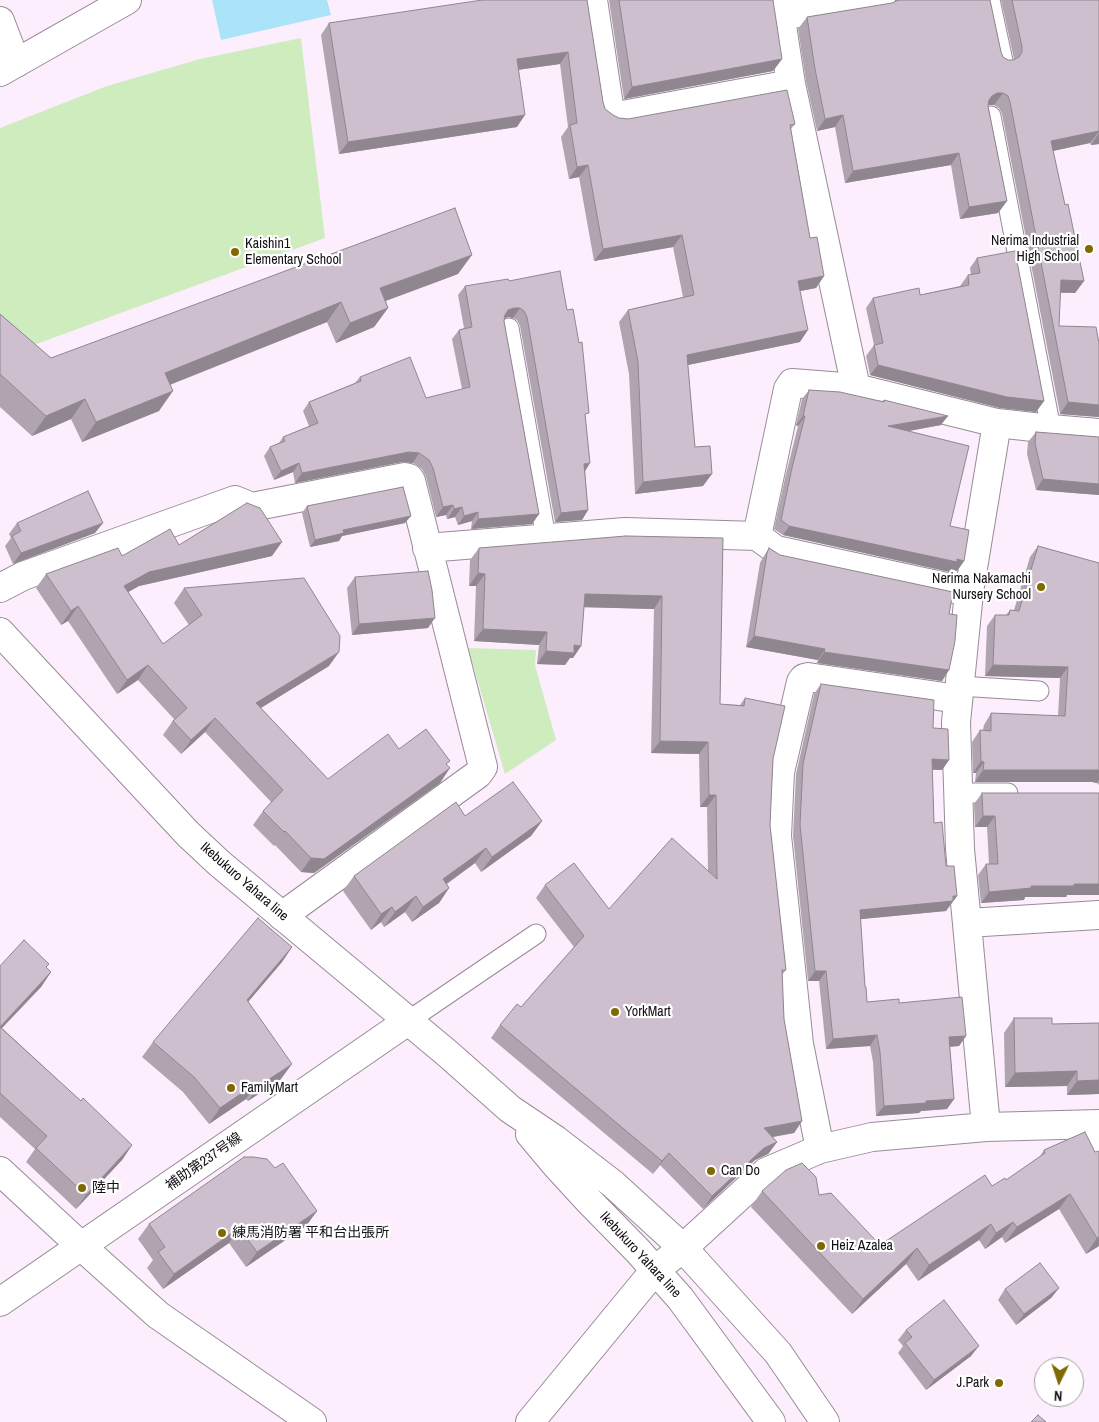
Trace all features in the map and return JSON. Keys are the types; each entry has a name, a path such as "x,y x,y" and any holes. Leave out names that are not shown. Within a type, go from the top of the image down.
{"street":[{"path":"0,21 8,68 127,0"},
{"path":"592,0 610,112 617,116 791,84"},
{"path":"856,388 791,84 779,8 881,0"},
{"path":"757,536 788,389 792,384 856,388 997,423 1051,430 1099,433"},
{"path":"986,1127 960,849 956,722 969,592 997,423"},
{"path":"0,588 23,576 232,490 252,506 405,477 411,481 483,767 478,774 282,916"},
{"path":"427,548 625,532 757,536 776,550 969,592"},
{"name":"Ikebukuro Yahara line","path":"3,642 188,834 219,863 408,1021 510,1110 556,1140 613,1184 684,1248 778,1353 825,1422"},
{"path":"820,1149 799,1044 777,836 780,772 801,682 804,678 808,677 959,693"},
{"path":"967,923 1099,915"},
{"name":"補助第237号線","path":"0,1302 408,1021"},
{"name":"Ikebukuro Yahara line","path":"510,1110 569,1180 680,1298 768,1417"},
{"path":"530,1422 654,1270 684,1248 766,1172 820,1149 872,1137 986,1127 1095,1125 1095,1143 1099,1154"},
{"path":"0,1171 158,1316 312,1422"}],"lane":[{"path":"990,0 1003,61"},
{"path":"991,116 1051,430"},
{"path":"509,328 546,538"},
{"path":"959,693 1039,691"},
{"path":"958,793 1025,793"},
{"path":"408,1021 536,934"}],"green space":[{"path":"301,38 325,238 31,346 0,321 0,128 107,86 200,59"},
{"path":"468,648 536,650 535,665 556,740 505,774"}],"water":[{"path":"212,0 327,0 331,15 221,40"}],"building":[{"path":"482,0 587,0 603,102 605,109 619,118 628,119 787,90 795,124 790,125 810,238 817,237 824,276 798,281 808,330 687,355 695,447 710,446 712,474 643,482 638,362 628,310 694,295 682,235 603,249 588,165 577,167 570,125 577,123 568,52 517,59 525,115 348,142 329,23"},
{"path":"619,0 773,0 782,59 632,87"},
{"path":"899,0 990,0 1001,52 1003,57 1013,60 1019,57 1022,47 1012,0 1099,0 1099,131 1051,141 1065,205 1068,204 1084,281 1061,280 1059,326 1096,327 1099,343 1099,405 1068,402 1008,96 1003,93 997,93 989,100 988,106 1007,201 969,207 959,153 853,171 843,115 825,119 807,17 892,3"},
{"path":"455,208 472,255 380,288 388,308 350,323 341,302 165,373 173,391 96,422 85,399 46,416 0,374 0,314 51,358"},
{"path":"1015,251 1044,401 1007,397 878,365 874,345 883,343 873,298 919,288 920,295 969,285 968,275 980,273 977,258"},
{"path":"560,271 567,310 573,309 579,343 582,342 589,413 585,414 590,463 584,464 588,510 561,513 527,317 520,308 508,310 504,321 539,514 478,519 478,512 464,516 462,507 454,509 453,505 443,507 433,468 429,460 419,453 409,452 302,473 299,463 281,471 270,447 285,441 283,437 318,423 309,402 361,381 360,377 410,357 426,398 470,387 459,330 472,327 465,286 508,279 509,281"},
{"path":"809,390 840,392 884,402 884,400 948,416 888,426 969,446 950,526 969,530 964,561 957,559 957,562 789,526 781,520 805,416 803,416"},
{"path":"1036,432 1099,437 1099,484 1043,479 1035,443"},
{"path":"403,487 411,516 343,530 344,533 315,540 307,506"},
{"path":"88,491 103,523 21,553 12,536 21,531 17,523"},
{"path":"247,503 260,508 282,542 149,572 124,586 163,644 202,615 184,588 304,578 340,636 339,652 256,703 328,779 388,734 399,749 426,729 450,761 446,764 450,768 324,859 311,858 263,811 283,790 215,718 191,740 173,721 187,708 148,665 127,680 78,606 71,611 46,574 118,548 122,556 170,529 179,545"},
{"path":"626,536 723,538 720,704 744,706 745,698 785,706 773,759 770,825 786,970 782,970 784,1019 802,1121 764,1128 777,1142 764,1148 712,1196 669,1153 662,1161 500,1025 517,1004 521,1007 584,936 545,885 574,863 609,909 672,838 717,879 716,795 709,795 708,742 660,741 662,596 585,594 581,646 574,645 574,653 546,651 547,632 483,629 485,574 478,573 479,548"},
{"path":"1038,546 1099,563 1099,770 983,770 984,762 981,761 980,730 991,731 991,713 1065,716 1068,667 993,665 995,615 1009,615 1010,610 1019,611"},
{"path":"769,548 780,555 953,592 949,614 957,615 955,641 949,670 824,652 825,649 754,636"},
{"path":"428,571 435,618 359,624 355,577"},
{"path":"821,684 934,700 933,728 948,729 949,760 932,759 934,823 942,822 946,866 954,866 957,896 953,896 953,901 860,910 867,1002 899,999 899,1003 962,997 966,1036 949,1037 954,1099 884,1106 877,1035 833,1039 826,971 815,971 800,825 803,764"},
{"path":"513,782 542,821 492,857 486,848 443,879 449,888 423,907 416,896 395,912 392,907 381,914 354,876 456,802 465,816"},
{"path":"982,793 1099,793 1099,884 1031,886 1031,888 989,892 986,864 998,864 995,816 983,816"},
{"path":"258,918 292,947 247,1000 292,1064 259,1086 257,1083 220,1108 194,1077 153,1042"},
{"path":"24,940 49,964 46,967 51,972 0,1027 0,966"},
{"path":"1014,1018 1052,1018 1052,1024 1099,1023 1099,1080 1077,1081 1077,1071 1015,1073"},
{"path":"0,1027 81,1101 83,1098 132,1145 86,1195 36,1148 47,1136 0,1093"},
{"path":"1085,1132 1095,1152 1099,1151 1099,1237 1097,1238 1070,1194 1017,1227 1013,1222 996,1233 991,1224 929,1265 917,1248 863,1299 762,1191 786,1170 802,1163 816,1177 819,1195 831,1193 880,1245 985,1175 992,1186 1005,1178 1006,1180 1045,1153 1044,1150"},
{"name":"練馬消防署 平和台出張所","path":"244,1157 267,1159 275,1168 283,1163 317,1211 257,1252 239,1228 174,1274 158,1252 165,1247 149,1224"},
{"path":"1040,1263 1059,1288 1024,1314 1005,1289"},
{"path":"944,1300 979,1346 934,1380 905,1343 912,1337 906,1330"},
{"path":"1038,1415 1046,1422 1031,1422"}],"place":[{"name":"Nerima Industrial High School","path":"1089,249"},
{"name":"Kaishin1 Elementary School","path":"235,252"},
{"name":"Nerima Nakamachi Nursery School","path":"1041,587"},
{"name":"YorkMart","path":"615,1012"},
{"name":"FamilyMart","path":"231,1088"},
{"name":"Can Do","path":"711,1171"},
{"name":"陸中","path":"82,1188"},
{"name":"練馬消防署 平和台出張所","path":"222,1233"},
{"name":"Heiz Azalea","path":"821,1246"},
{"name":"J.Park","path":"999,1383"}]}
